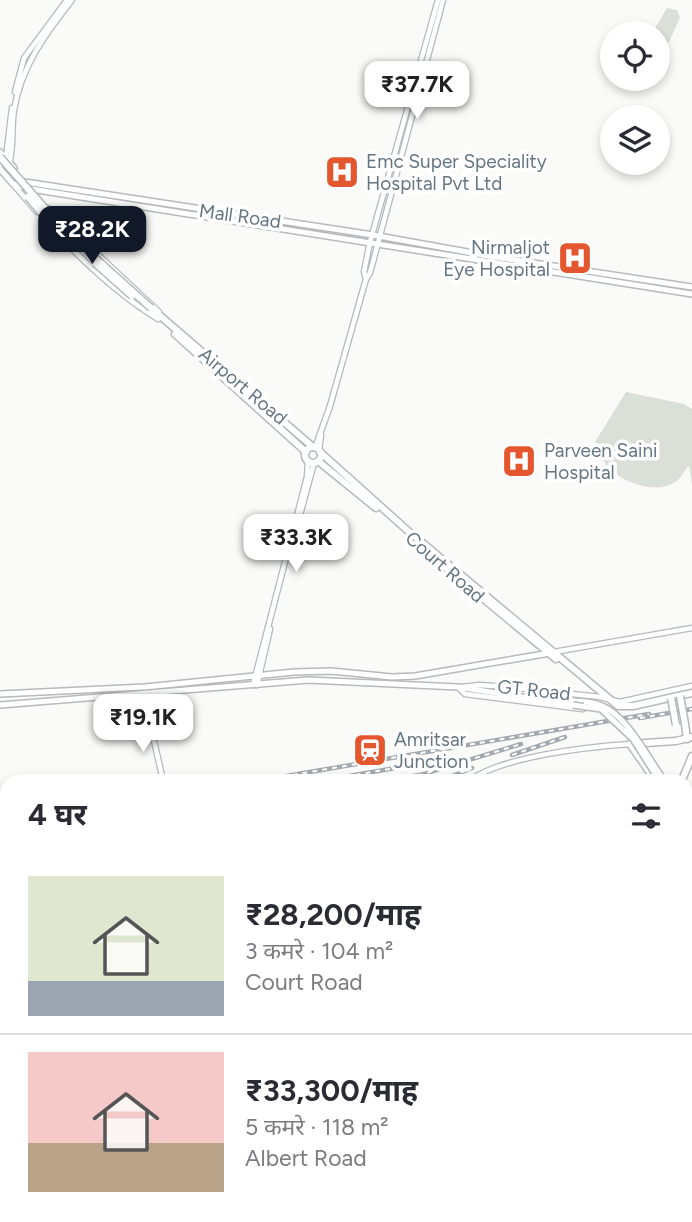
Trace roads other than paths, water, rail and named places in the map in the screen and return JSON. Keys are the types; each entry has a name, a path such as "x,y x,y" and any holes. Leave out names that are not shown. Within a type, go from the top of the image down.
{"highway":[{"path":"2,165 61,232 150,309 313,461"},
{"name":"Airport Road","path":"150,309 317,449"},
{"path":"306,452 317,449"},
{"path":"313,461 317,449"},
{"name":"Court Road","path":"317,449 550,653"},
{"name":"Court Road","path":"313,461 550,653"},
{"path":"550,653 617,706 633,706 686,694 685,724 691,737 630,744"},
{"path":"671,698 679,740"},
{"path":"630,744 652,774"},
{"path":"686,774 692,756"}],"main road":[{"path":"2,165 24,58 69,0"},
{"path":"317,449 366,279 364,272 438,0"},
{"path":"375,235 443,0"},
{"path":"0,152 2,165 13,184 55,232 140,308 158,319"},
{"path":"2,165 25,182 48,208 151,303 172,326"},
{"name":"Mall Road","path":"25,182 692,287"},
{"name":"Mall Road","path":"13,184 692,294"},
{"path":"255,685 313,461"},
{"path":"0,695 145,687 331,671 392,677 415,676 692,628"},
{"path":"441,671 436,678 443,687"},
{"path":"415,676 415,684"},
{"path":"0,705 308,680 458,687 601,709 633,739 653,774"},
{"name":"GT Road","path":"458,687 479,685 628,702 692,686"},
{"path":"458,687 465,694 538,705 591,710 617,706"},
{"path":"148,694 160,774"},
{"path":"535,699 602,704 637,737 660,774"},
{"path":"480,774 520,761 630,744"}],"railway":[{"path":"640,718 692,709"},
{"path":"298,774 649,714"},
{"path":"512,755 565,737"},
{"path":"423,774 521,744"},
{"path":"361,774 424,763"},
{"path":"457,774 472,768"}],"place":[{"name":"Emc Super Speciality Hospital Pvt Ltd","path":"342,172"},
{"name":"Nirmaljot Eye Hospital","path":"575,258"},
{"name":"Parveen Saini Hospital","path":"519,461"},
{"name":"Amritsar Junction","path":"370,750"}]}
